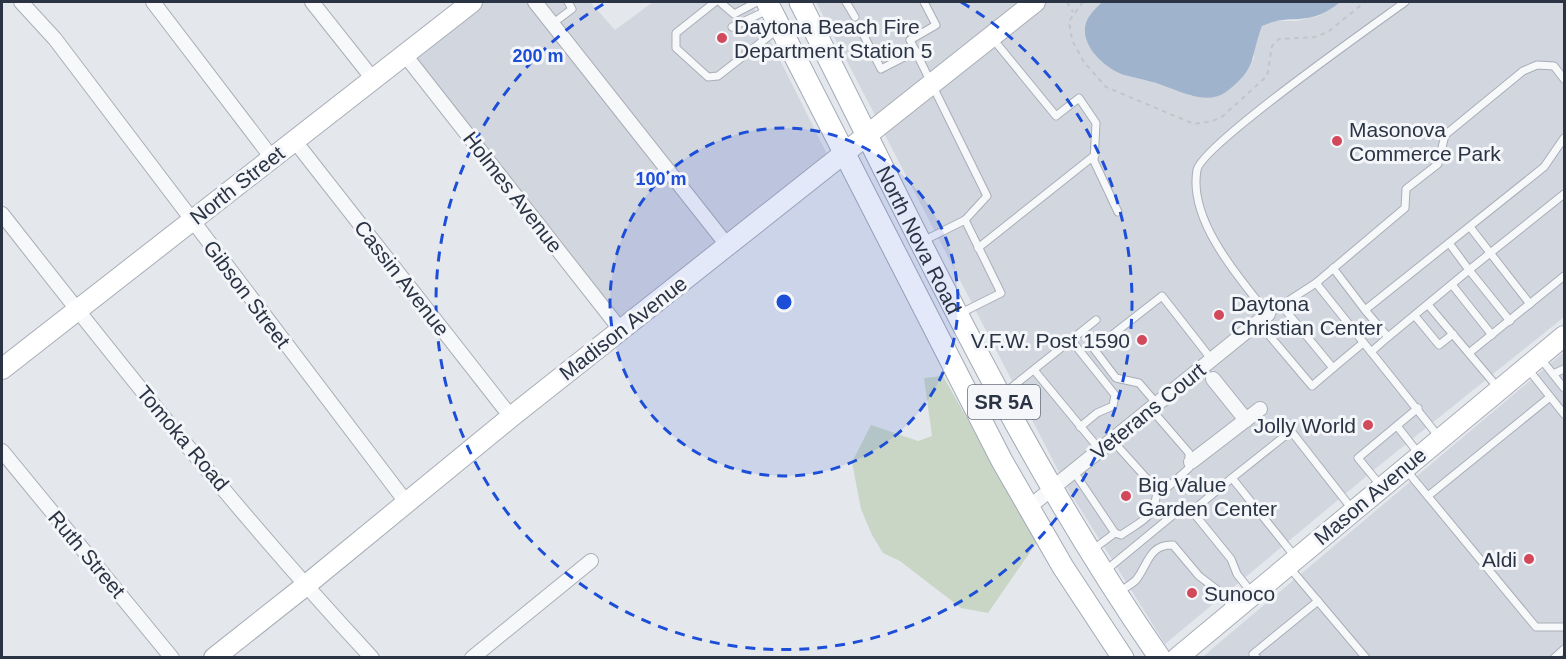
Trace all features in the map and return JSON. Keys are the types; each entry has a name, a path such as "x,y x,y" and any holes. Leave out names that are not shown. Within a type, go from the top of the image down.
{"main road":[{"name":"North Nova Road","path":"800,2 1052,489 1103,573 1160,657"},
{"name":"North Nova Road","path":"769,10 845,152 1028,508 1123,657"}],"street":[{"name":"Gibson Street","path":"21,2 54,39 406,502"},
{"path":"153,2 272,158"},
{"path":"312,2 373,79"},
{"name":"North Street","path":"2,369 472,2"},
{"path":"535,2 727,245"},
{"name":"Madison Avenue","path":"214,657 305,586 620,329 868,135 1032,2"},
{"name":"Holmes Avenue","path":"405,54 620,329"},
{"name":"Cassin Avenue","path":"294,140 511,417"},
{"name":"Tomoka Road","path":"2,214 77,310 305,586 372,657"},
{"path":"936,331 960,315"},
{"name":"Veterans Court","path":"1028,508 1100,450 1117,445 1154,406 1263,318"},
{"name":"Mason Avenue","path":"1177,657 1439,437 1564,336"},
{"path":"1213,379 1246,420"},
{"path":"1191,462 1260,409"},
{"name":"Ruth Street","path":"2,451 172,657"},
{"path":"472,657 591,561"}],"lane":[{"path":"552,24 572,9 568,2"},
{"path":"715,2 676,33 676,48 708,77 718,76 769,10"},
{"path":"720,2 734,14 769,10"},
{"path":"846,2 855,17"},
{"path":"922,241 965,220 987,196 910,40 936,25 924,2"},
{"path":"1363,343 1312,386 1263,318 1204,219 1198,197 1197,169 1207,154 1259,109 1405,2"},
{"path":"732,27 769,10"},
{"path":"860,28 881,69 916,51"},
{"path":"991,37 1056,116 1079,98 1096,123 1094,161 1118,212"},
{"path":"1263,318 1316,283 1405,208 1406,189 1438,164 1445,135 1523,70 1537,65 1554,66 1564,79"},
{"path":"1365,310 1544,167 1564,138"},
{"path":"978,248 1095,155"},
{"path":"1371,352 1564,194"},
{"path":"960,315 1001,293 965,220"},
{"path":"1470,226 1530,304"},
{"path":"1449,243 1510,321"},
{"path":"1333,268 1388,338"},
{"path":"1469,353 1564,276"},
{"path":"1316,283 1439,437"},
{"path":"1453,286 1492,335"},
{"path":"1157,490 1168,487 1189,468 1191,462 1189,453 1139,383 1116,378 1094,349 1162,296 1212,360"},
{"path":"1282,306 1333,368"},
{"path":"1429,306 1499,389"},
{"path":"1415,316 1439,345 1453,334"},
{"path":"1002,396 1096,320"},
{"path":"1071,340 1115,395 1113,406 1097,413 1080,427"},
{"path":"1533,362 1554,374 1564,388"},
{"path":"1533,362 1550,397 1564,414"},
{"path":"1554,374 1564,369"},
{"path":"1034,370 1100,450"},
{"path":"1428,496 1550,397"},
{"path":"1381,486 1358,458 1418,408"},
{"path":"1397,426 1428,496 1536,627 1564,627"},
{"path":"1103,573 1179,510 1192,511 1290,431 1353,510"},
{"path":"1074,471 1115,533 1121,535 1150,515 1156,507 1157,490 1117,445"},
{"path":"1232,478 1318,601 1366,657"},
{"path":"1192,511 1231,559 1237,574 1253,594"},
{"path":"1090,552 1115,533"},
{"path":"1117,594 1136,579 1146,559 1155,550 1165,545 1173,545 1199,576 1224,595 1233,611"},
{"path":"1253,656 1318,601"},
{"path":"1554,657 1564,649"}],"path":[{"path":"1067,2 1074,13"},
{"path":"1083,2 1069,21 1072,40 1084,62 1106,87 1194,124 1213,121 1223,116 1267,76 1272,46 1279,39 1316,37 1329,31 1365,2"}],"shaded area":[{"path":"483,2 527,2 718,244 621,320 414,56"},
{"path":"543,2 590,2 615,30 653,2 751,2 827,154 728,236"},
{"path":"816,2 1025,2 877,119"},
{"path":"1046,2 1102,2 1090,15 1124,75 1168,86 1191,96 1254,59 1254,48 1262,26 1272,21 1296,21 1319,16 1340,2 1564,2 1564,317 1380,465 1165,644 1066,486 1276,316 1268,305 1060,474 883,131","holes":["1213,370 1247,411 1261,400 1268,411 1189,471 1183,460 1237,418 1204,378"]},
{"path":"1564,352 1564,657 1202,658 1213,648"}],"green space":[{"path":"943,376 1037,542 988,613 961,608 900,561 883,553 861,509 852,462 871,425 918,441 932,436 924,378"}],"water":[{"path":"1102,2 1340,2 1329,10 1309,18 1282,20 1262,26 1251,62 1243,76 1226,92 1209,98 1191,95 1124,75 1110,68 1097,57 1085,36 1085,28 1089,17"}],"place":[{"name":"Daytona Beach Fire Department Station 5","path":"722,38"},
{"name":"Masonova Commerce Park","path":"1337,141"},
{"name":"Daytona Christian Center","path":"1219,315"},
{"name":"V.F.W. Post 1590","path":"1142,340"},
{"name":"Jolly World","path":"1368,425"},
{"name":"Big Value Garden Center","path":"1126,496"},
{"name":"Aldi","path":"1529,559"},
{"name":"Sunoco","path":"1192,593"}]}
